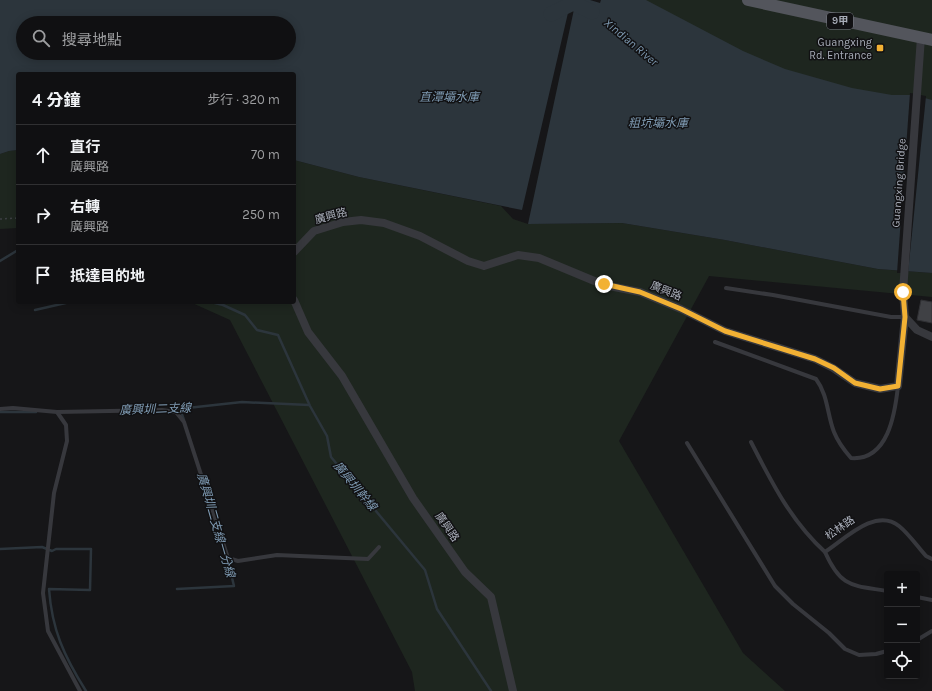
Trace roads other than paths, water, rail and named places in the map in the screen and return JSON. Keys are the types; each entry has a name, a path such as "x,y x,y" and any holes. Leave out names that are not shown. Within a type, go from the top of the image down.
{"main road":[{"name":"9甲","path":"748,0 927,38"}],"street":[{"name":"Guangxing Bridge","path":"905,317 903,292 918,75 927,38"},
{"name":"廣興路","path":"296,250 314,231 349,221 361,220 384,223 420,236 468,261 484,266 518,255 539,258 604,284 647,295 681,309 725,331 815,359 834,368 855,383 880,389 898,386"},
{"name":"廣興路","path":"296,304 308,332 342,376 414,498 465,572 491,597 513,691"},
{"path":"898,386 905,317"},
{"path":"905,317 917,330 932,337"}],"lane":[{"path":"726,288 773,295 891,317 905,317"},
{"path":"715,342 816,379 823,389 834,432 843,449 851,458 862,459 875,451 885,440 895,415 898,386"},
{"path":"0,409 13,408 56,412 162,410 176,412 184,422 228,558 238,561 277,555 368,559 379,547"},
{"path":"56,412 66,425 67,440 54,493 43,593 48,631 80,691"},
{"path":"751,442 774,486 807,536 825,552"},
{"path":"687,443 775,586 792,604 829,633 845,649 859,655 884,652"},
{"name":"松林路","path":"884,590 857,586 841,579 833,569 825,552 853,531 869,523 886,520 898,525 926,556 932,559"},
{"path":"920,598 932,600"},
{"path":"920,638 932,631"}],"water":[{"name":"直潭壩水庫","path":"0,0 571,0 522,210 359,177 296,161 296,72 16,72 16,150 0,154"},
{"name":"粗坑壩水庫","path":"576,0 590,0 600,3 601,0 646,0 743,51 785,69 852,88 892,95 914,95 932,100 932,273 878,269 725,240 622,223 528,224"}],"waterway":[{"name":"Xindian River","path":"551,14 573,3 592,12"},
{"name":"廣興圳幹線","path":"0,261 16,251"},
{"path":"35,310 61,304"},
{"name":"廣興圳幹線","path":"219,304 245,315 257,330 278,335 310,406 327,436 331,457 425,570 437,609 491,691"},
{"name":"廣興圳二支線","path":"169,410 242,402 309,405"},
{"name":"廣興圳二支線一分線","path":"180,409 184,420"},
{"name":"廣興圳二支線","path":"0,412 36,412"},
{"name":"廣興圳二支線","path":"0,549 42,547 52,551 56,549 91,549 90,590 49,589 53,617 60,642 71,666 86,691"},
{"name":"廣興圳二支線一分線","path":"177,589 234,586 227,557"}],"place":[{"name":"Guangxing Rd. Entrance","path":"880,48"}]}
